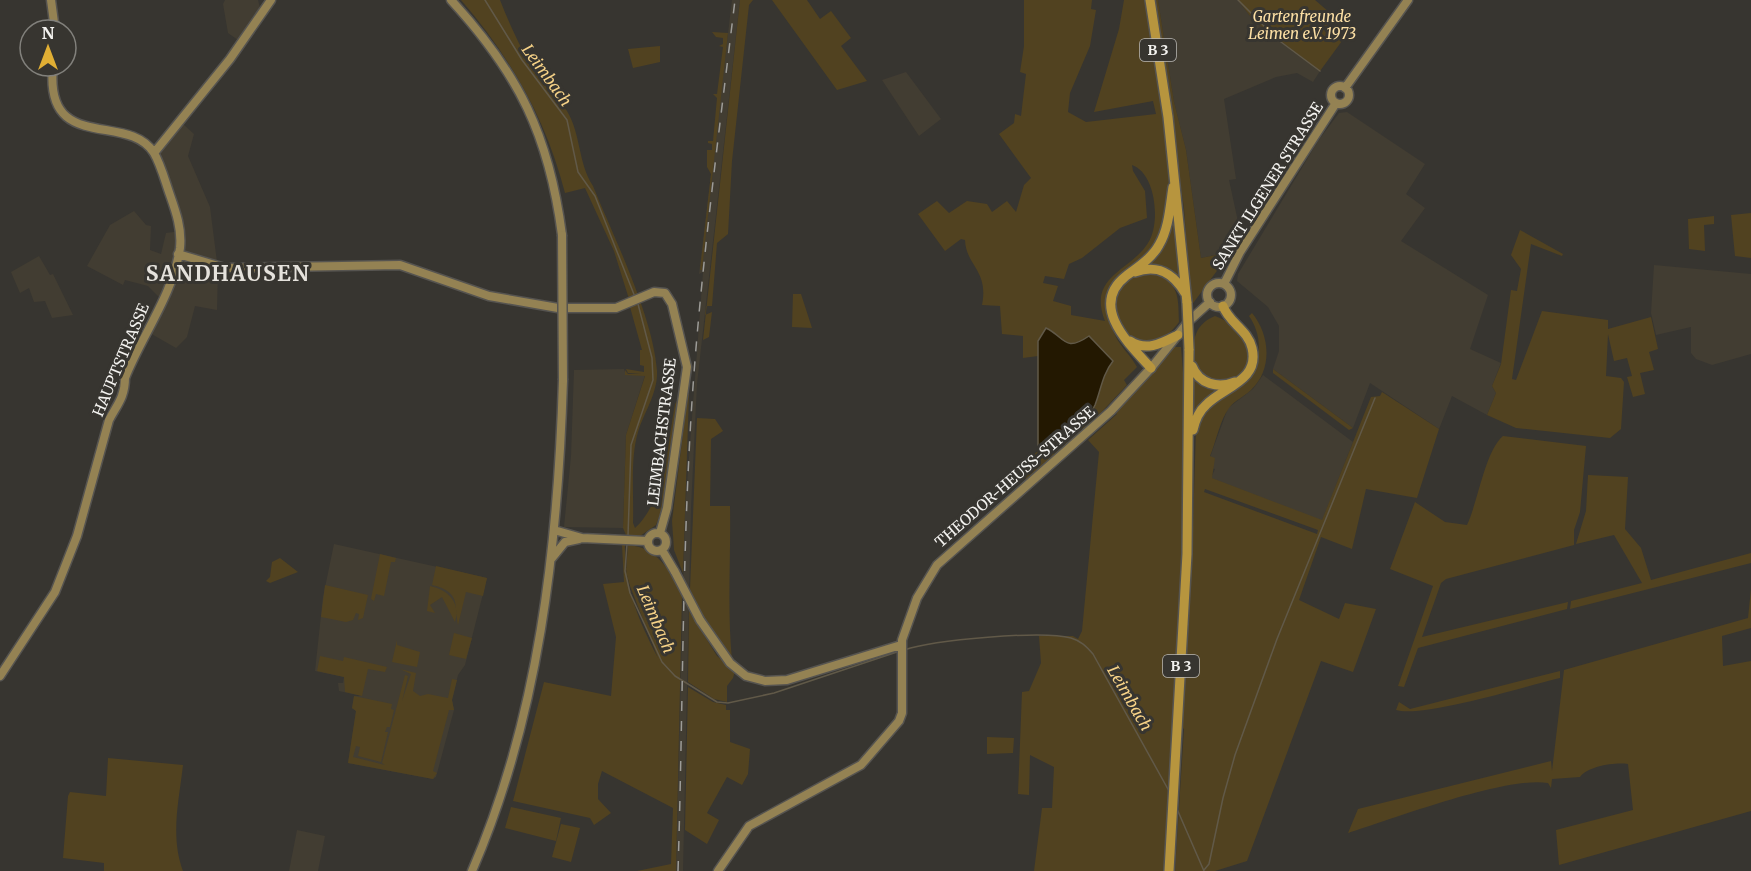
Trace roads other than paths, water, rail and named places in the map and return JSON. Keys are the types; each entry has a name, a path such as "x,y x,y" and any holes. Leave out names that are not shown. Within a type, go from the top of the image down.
{"main road":[{"name":"B 3","path":"1150,0 1175,173 1187,301 1189,349 1189,492 1169,871"},
{"path":"1151,368 1120,334 1112,315 1112,301 1118,285 1148,259 1161,241 1175,173"},
{"path":"1130,273 1147,268 1163,270 1176,279 1187,301"},
{"path":"1190,447 1193,427 1206,405 1246,376 1252,363 1250,340 1223,306"},
{"path":"1120,334 1137,345 1150,346 1178,335"},
{"path":"1189,349 1192,368 1196,375 1210,384 1228,385 1246,376"}],"street":[{"path":"51,0 53,18"},
{"path":"53,78 54,94 67,117 86,127 135,138 154,153 230,59 271,0"},
{"path":"451,0 491,46 525,101 544,145 557,195 562,235 563,380 552,558 522,723 502,794 472,871"},
{"name":"SANKT ILGENER STRASSE","path":"1224,284 1240,252 1336,103 1341,104 1347,101 1349,94 1345,88 1408,0"},
{"name":"HAUPTSTRASSE","path":"0,676 56,592 77,536 109,420 120,405 128,372 158,310 178,254 178,218 154,153"},
{"name":"LEIMBACHSTRASSE","path":"178,254 225,268 400,265 489,296 558,308 608,308 632,302 657,291 669,297 687,362 667,508 660,533"},
{"path":"1216,283 1224,284 1231,295 1229,302 1223,306 1216,306 1210,302 1207,295 1210,287 1216,283"},
{"name":"THEODOR-HEUSS-STRASSE","path":"718,871 749,826 837,780 869,758 901,717 901,650 916,598 941,560 1077,444 1151,368 1189,321 1210,302"},
{"path":"554,530 586,538 645,541 652,550 662,550"},
{"path":"645,541 651,534 660,533 666,540 662,550"},
{"path":"552,558 565,542 586,538"},
{"path":"662,550 700,620 737,670 750,678 765,681 792,679 901,650"}],"waterway":[{"name":"Leimbach","path":"485,0 522,60 567,120 578,172 595,196 635,297"},
{"path":"1238,0 1277,39 1320,71"},
{"name":"Leimbach","path":"628,536 631,445 653,380 652,358 638,304"},
{"path":"1204,870 1209,864 1235,755 1277,639 1375,398"},
{"name":"Leimbach","path":"627,544 625,571 630,593 662,662 675,676 717,702 728,703 774,693 900,651"},
{"name":"Leimbach","path":"904,650 988,637 1037,635 1071,638 1078,641 1093,654 1169,791"},
{"name":"Leimbach","path":"1177,809 1204,871"}],"railway":[{"path":"678,871 684,577 692,401 705,250 735,0"}],"district":[{"name":"SANDHAUSEN","path":"228,274"}],"park label":[{"name":"Gartenfreunde Leimen e.V. 1973","path":"1302,26"}]}
